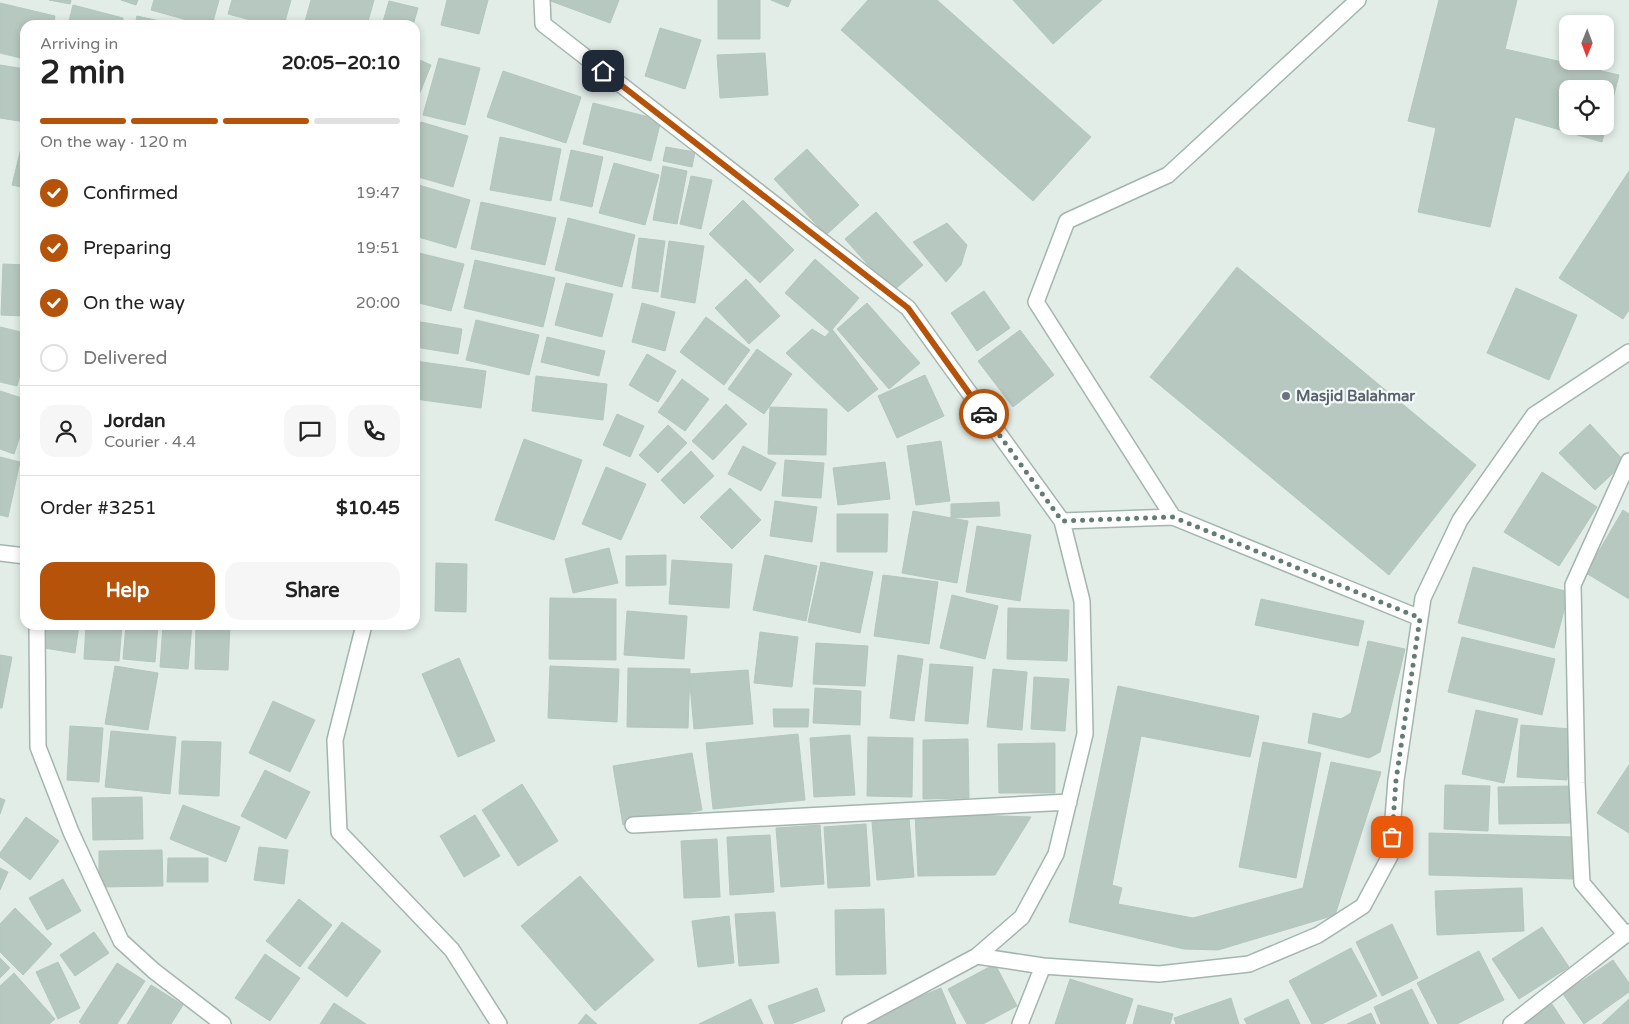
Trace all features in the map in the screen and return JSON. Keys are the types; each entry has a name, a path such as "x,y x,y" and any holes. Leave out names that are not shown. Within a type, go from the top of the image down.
{"street":[{"path":"542,0 543,24 908,308 1062,521 1082,601 1085,734 1056,854 1022,917 977,956 850,1024"},
{"path":"1173,517 1036,302 1067,221 1168,175 1358,0"},
{"path":"977,956 1043,966 1159,974 1249,964 1318,935 1364,906 1390,856 1396,780 1423,598 1460,520 1534,415 1629,354"},
{"path":"1511,1024 1628,933 1582,883 1577,783 1573,585 1629,461"},
{"path":"1062,521 1173,517 1420,618"},
{"path":"0,553 20,555"},
{"path":"37,630 38,747 71,832 121,941 154,971 224,1024"},
{"path":"363,630 335,740 339,832 452,950 499,1024"},
{"path":"633,825 1069,802"},
{"path":"1020,1024 1043,966"}],"building":[{"path":"49,0 71,0 70,4"},
{"path":"121,0 138,0 136,5"},
{"path":"154,0 219,0 213,20 187,20 151,10"},
{"path":"232,0 291,0 285,20 250,20 228,14"},
{"path":"311,0 374,0 368,20 305,20"},
{"path":"447,0 488,0 479,34 441,25"},
{"path":"548,0 619,0 610,23"},
{"path":"718,0 760,0 760,39 718,39"},
{"path":"771,0 791,0 788,7"},
{"path":"868,0 937,0 1091,137 1033,201 841,30"},
{"path":"1013,0 1102,0 1053,44"},
{"path":"1439,0 1517,0 1505,49 1559,61 1559,70 1597,70 1619,75 1614,95 1614,80 1559,80 1559,130 1515,117 1490,227 1418,212 1436,128 1408,121"},
{"path":"389,1 418,8 414,20 383,20"},
{"path":"0,3 55,16 54,20 20,20 20,58 0,53"},
{"path":"73,5 123,18 123,20 69,20"},
{"path":"137,16 155,20 136,20"},
{"path":"660,28 701,40 685,89 645,76"},
{"path":"765,53 768,95 720,98 717,55"},
{"path":"439,58 480,68 465,125 423,115"},
{"path":"420,60 431,65 420,92"},
{"path":"0,65 20,68 20,121 0,118"},
{"path":"503,71 581,97 566,143 487,117"},
{"path":"593,103 661,120 651,161 583,144"},
{"path":"421,122 468,136 453,187 420,177"},
{"path":"1578,135 1604,135 1602,142"},
{"path":"500,137 561,149 551,201 490,190"},
{"path":"666,147 695,152 692,167 663,161"},
{"path":"807,149 859,205 826,235 774,179"},
{"path":"571,150 603,157 592,207 560,200"},
{"path":"20,152 20,187 12,185"},
{"path":"614,163 659,175 645,225 599,213"},
{"path":"663,166 687,171 677,224 653,220"},
{"path":"1629,171 1629,310 1623,319 1559,278"},
{"path":"691,176 712,180 701,229 680,224"},
{"path":"420,185 470,200 456,248 420,237"},
{"path":"743,200 794,250 760,283 709,234"},
{"path":"481,202 556,218 545,265 471,249"},
{"path":"876,212 923,265 892,292 845,239"},
{"path":"568,218 635,235 622,287 555,270"},
{"path":"947,223 967,245 961,265 946,282 913,242"},
{"path":"639,238 665,241 658,292 632,288"},
{"path":"669,241 704,246 695,303 661,297"},
{"path":"420,253 464,264 451,311 420,303"},
{"path":"815,259 859,298 830,332 785,293"},
{"path":"475,260 555,278 543,327 464,308"},
{"path":"3,264 20,265 20,316 1,315"},
{"path":"1237,267 1476,465 1389,575 1150,377"},
{"path":"746,279 780,316 749,344 715,308"},
{"path":"566,283 613,294 602,337 555,325"},
{"path":"1516,288 1577,315 1549,380 1487,353"},
{"path":"984,291 1010,328 977,351 951,313"},
{"path":"642,303 675,312 665,351 632,342"},
{"path":"867,303 920,363 889,389 837,329"},
{"path":"706,317 750,350 724,385 680,352"},
{"path":"476,320 539,335 529,375 466,360"},
{"path":"420,322 462,329 458,354 420,348"},
{"path":"0,327 20,332 20,374 17,386 0,382"},
{"path":"812,329 825,337 832,329 878,389 848,412 786,353"},
{"path":"1020,330 1054,375 1013,407 978,361"},
{"path":"547,337 605,351 599,376 541,362"},
{"path":"757,349 792,374 764,414 728,389"},
{"path":"647,354 676,371 658,402 629,385"},
{"path":"420,362 486,371 481,408 420,400"},
{"path":"925,375 944,416 897,438 878,396"},
{"path":"536,376 607,384 603,420 532,411"},
{"path":"682,379 709,399 685,431 658,412"},
{"path":"0,391 20,397 20,436 14,454 0,449"},
{"path":"726,404 747,424 713,460 692,441"},
{"path":"770,407 827,409 826,455 768,454"},
{"path":"617,414 644,426 630,457 603,445"},
{"path":"1590,424 1625,462 1595,490 1559,453"},
{"path":"668,425 687,443 658,473 639,455"},
{"path":"524,439 582,460 554,540 495,520"},
{"path":"941,441 950,501 916,505 907,446"},
{"path":"743,446 776,463 761,491 728,474"},
{"path":"691,451 714,476 684,504 661,480"},
{"path":"0,457 20,462 8,517 0,515"},
{"path":"785,460 824,463 821,498 782,496"},
{"path":"885,462 890,499 838,505 833,468"},
{"path":"606,467 646,484 621,540 582,524"},
{"path":"1542,472 1597,507 1559,566 1504,532"},
{"path":"730,488 761,520 732,549 700,517"},
{"path":"775,501 817,507 812,542 770,536"},
{"path":"999,502 1000,516 951,518 951,504"},
{"path":"1623,510 1629,514 1629,599 1586,573"},
{"path":"913,511 968,521 957,583 902,573"},
{"path":"837,514 888,514 887,552 837,552"},
{"path":"977,526 1031,535 1020,601 966,592"},
{"path":"609,548 618,583 573,593 565,559"},
{"path":"666,555 666,585 626,586 626,556"},
{"path":"765,555 817,566 806,621 753,610"},
{"path":"672,560 732,564 729,608 669,604"},
{"path":"821,562 873,572 860,633 808,622"},
{"path":"436,563 467,564 466,612 435,611"},
{"path":"1473,567 1569,592 1554,648 1458,623"},
{"path":"883,575 938,582 929,644 874,636"},
{"path":"952,595 998,606 985,659 940,648"},
{"path":"550,598 616,599 616,660 549,659"},
{"path":"1261,599 1364,621 1358,646 1255,625"},
{"path":"1008,608 1069,610 1067,661 1007,659"},
{"path":"627,611 687,616 684,659 624,655"},
{"path":"40,630 78,630 75,653 38,647"},
{"path":"86,630 122,630 119,661 84,659"},
{"path":"126,630 158,630 155,662 123,659"},
{"path":"163,630 192,630 188,669 160,667"},
{"path":"196,630 230,630 228,670 195,669"},
{"path":"760,632 798,637 792,687 754,683"},
{"path":"1462,637 1555,659 1542,715 1448,692"},
{"path":"1368,641 1405,649 1380,752 1369,758 1308,743 1313,713 1341,719 1351,713"},
{"path":"816,643 868,646 865,686 813,684"},
{"path":"0,655 12,657 2,708 0,708"},
{"path":"898,655 923,659 914,721 890,718"},
{"path":"459,658 495,741 458,757 422,674"},
{"path":"930,664 973,667 968,724 925,721"},
{"path":"115,666 158,673 148,730 105,724"},
{"path":"550,666 619,669 617,722 548,718"},
{"path":"628,668 690,669 688,728 627,727"},
{"path":"993,669 1027,672 1022,730 987,727"},
{"path":"748,670 753,724 694,729 689,674"},
{"path":"1034,677 1069,679 1065,731 1031,729"},
{"path":"1118,686 1259,716 1250,757 1141,736 1112,885 1122,888 1118,904 1193,918 1303,888 1331,762 1381,772 1335,915 1218,950 1184,949 1069,922"},
{"path":"815,688 861,691 860,725 813,723"},
{"path":"273,701 315,720 290,772 249,753"},
{"path":"773,709 809,709 808,727 774,727"},
{"path":"1476,710 1518,719 1504,783 1462,774"},
{"path":"1521,725 1571,729 1567,780 1517,777"},
{"path":"70,726 103,728 99,782 67,780"},
{"path":"111,731 176,737 170,794 105,787"},
{"path":"798,734 805,800 713,809 706,743"},
{"path":"850,735 855,795 814,797 810,738"},
{"path":"868,737 913,738 912,797 867,796"},
{"path":"968,739 969,798 923,799 923,740"},
{"path":"182,741 221,742 219,796 179,794"},
{"path":"1263,742 1321,753 1296,878 1239,867"},
{"path":"1055,743 1055,793 999,793 998,744"},
{"path":"692,753 702,810 623,825 613,766"},
{"path":"1629,765 1629,833 1597,813"},
{"path":"265,770 310,792 286,839 241,816"},
{"path":"522,784 558,841 518,866 482,810"},
{"path":"1445,785 1490,786 1488,831 1444,829"},
{"path":"1574,786 1575,823 1499,824 1498,787"},
{"path":"142,797 143,839 93,840 92,798"},
{"path":"0,798 5,800 0,814"},
{"path":"183,805 240,827 226,862 170,839"},
{"path":"915,813 1031,817 995,875 918,876"},
{"path":"475,815 500,856 464,877 440,836"},
{"path":"26,817 59,841 30,880 0,857 0,853"},
{"path":"909,818 914,877 877,880 872,822"},
{"path":"866,824 870,886 828,888 824,827"},
{"path":"820,825 824,884 781,887 776,828"},
{"path":"1429,833 1575,837 1574,879 1429,875"},
{"path":"770,835 774,892 730,895 727,837"},
{"path":"717,839 720,897 684,898 681,841"},
{"path":"259,847 288,850 284,884 254,880"},
{"path":"162,850 163,886 99,887 99,851"},
{"path":"168,858 208,858 208,882 167,882"},
{"path":"0,868 8,872 0,890"},
{"path":"580,876 654,960 595,1011 521,926"},
{"path":"63,879 81,911 47,930 29,898"},
{"path":"1522,888 1524,931 1437,935 1435,891"},
{"path":"299,899 332,925 300,967 266,941"},
{"path":"15,908 52,944 23,975 0,952 0,924"},
{"path":"884,909 886,974 836,975 835,910"},
{"path":"775,912 779,963 739,966 735,914"},
{"path":"729,916 734,963 698,967 692,921"},
{"path":"342,922 381,951 347,997 308,968"},
{"path":"1392,924 1418,978 1382,996 1356,942"},
{"path":"1542,927 1569,967 1519,999 1492,959"},
{"path":"94,932 109,953 75,976 60,955"},
{"path":"1351,948 1377,996 1322,1024 1312,1024 1289,981"},
{"path":"1479,951 1504,1000 1457,1024 1438,1024 1417,983"},
{"path":"265,954 300,978 270,1021 235,998"},
{"path":"0,958 10,968 0,978"},
{"path":"1613,960 1629,983 1629,992 1584,1024 1563,994"},
{"path":"58,962 80,1008 58,1019 36,972"},
{"path":"117,963 145,981 117,1024 82,1024 79,1022"},
{"path":"995,964 1017,1006 983,1024 967,1024 948,989"},
{"path":"14,973 55,1019 49,1024 0,1024 0,986"},
{"path":"1070,979 1133,999 1125,1024 1055,1024"},
{"path":"151,985 183,1005 171,1024 127,1024"},
{"path":"817,988 825,1011 791,1024 775,1024 768,1006"},
{"path":"941,988 956,1024 860,1024 859,1022"},
{"path":"1412,989 1429,1024 1381,1024 1374,1007"},
{"path":"1231,998 1239,1024 1176,1024 1174,1018"},
{"path":"751,999 763,1024 699,1024"},
{"path":"1288,999 1300,1024 1247,1024 1244,1019"},
{"path":"1629,999 1629,1024 1602,1024"},
{"path":"334,1003 366,1024 320,1024"},
{"path":"1552,1004 1565,1024 1522,1024"},
{"path":"1138,1005 1173,1014 1170,1024 1133,1024"},
{"path":"1371,1013 1376,1024 1347,1024"},
{"path":"586,1014 597,1024 578,1024"}],"way so far":[{"path":"984,414 1062,521 1173,517 1420,618 1396,780 1392,837"}],"place":[{"name":"Masjid Balahmar","path":"1286,396"}],"route":[{"path":"603,71 908,308 984,414"}]}
